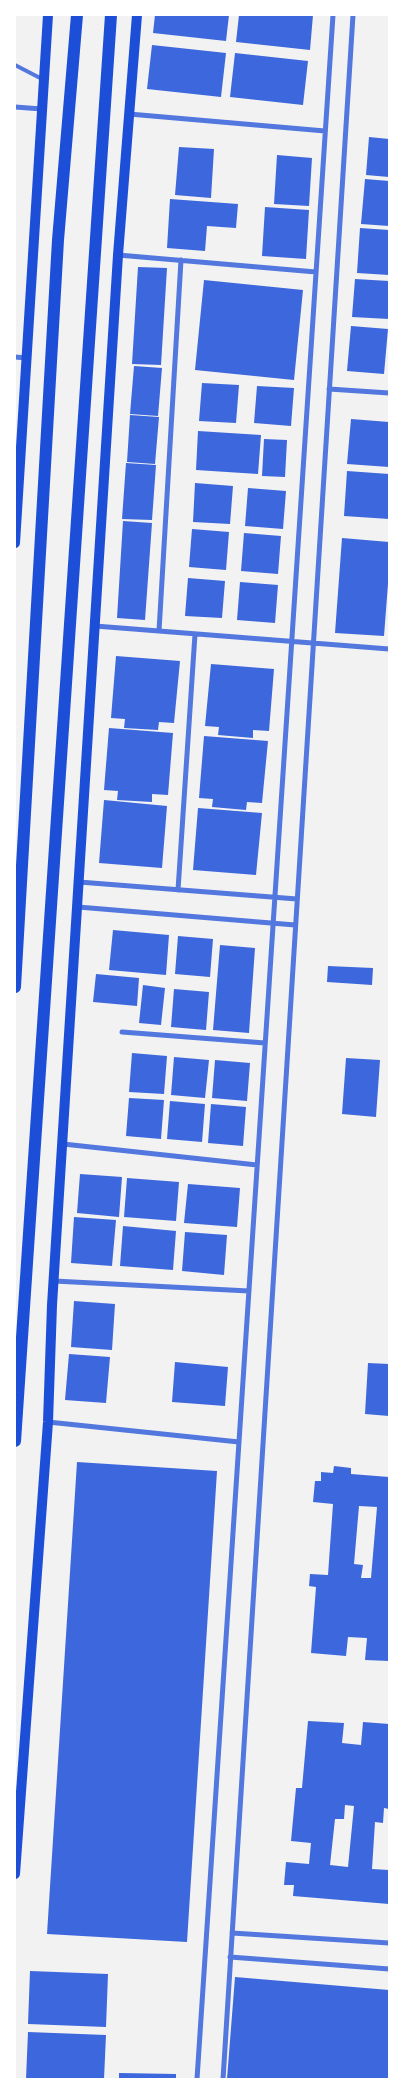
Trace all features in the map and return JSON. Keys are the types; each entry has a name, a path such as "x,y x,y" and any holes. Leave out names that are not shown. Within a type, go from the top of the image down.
{"main road":[{"path":"15,543 48,15"},
{"path":"15,987 58,240 76,15"},
{"path":"15,1441 111,15"},
{"path":"15,1874 48,1422 54,1281 118,255 137,15"}],"street":[{"path":"197,2079 333,15"},
{"path":"223,2079 353,15"},
{"path":"15,107 42,109"},
{"path":"129,114 325,131"},
{"path":"118,255 316,272"},
{"path":"159,631 181,260"},
{"path":"15,357 27,358"},
{"path":"329,389 389,393"},
{"path":"95,626 389,649"},
{"path":"178,890 195,634"},
{"path":"79,882 297,899"},
{"path":"78,907 295,925"},
{"path":"122,1032 265,1043"},
{"path":"63,1144 257,1165"},
{"path":"54,1281 249,1291"},
{"path":"48,1422 239,1442"},
{"path":"232,1933 389,1943"},
{"path":"230,1957 389,1969"}],"lane":[{"path":"15,66 44,80"}],"building":[{"path":"155,15 229,15 226,41 153,33"},
{"path":"239,15 313,15 310,50 236,42"},
{"path":"152,45 226,53 221,97 147,89"},
{"path":"235,53 308,61 303,105 230,97"},
{"path":"369,137 389,139 389,177 366,175"},
{"path":"179,147 214,149 211,198 175,195"},
{"path":"277,155 312,158 309,206 274,204"},
{"path":"365,179 389,181 389,226 361,224"},
{"path":"170,199 238,204 236,228 207,226 205,251 167,248"},
{"path":"265,207 309,210 306,259 262,256"},
{"path":"360,228 389,230 389,275 357,273"},
{"path":"138,267 167,268 161,365 132,364"},
{"path":"355,279 389,281 389,319 352,317"},
{"path":"204,280 303,290 294,380 195,370"},
{"path":"351,326 388,329 384,374 347,371"},
{"path":"134,366 162,368 158,416 130,414"},
{"path":"202,383 239,385 236,423 199,421"},
{"path":"257,386 294,388 291,426 254,423"},
{"path":"130,415 159,417 155,464 127,462"},
{"path":"351,419 389,422 389,467 347,464"},
{"path":"198,431 261,435 258,474 196,470"},
{"path":"264,439 287,440 285,477 262,476"},
{"path":"126,463 156,465 152,520 122,519"},
{"path":"347,471 389,474 389,519 344,516"},
{"path":"195,483 233,486 230,524 193,522"},
{"path":"248,488 286,491 283,529 245,526"},
{"path":"123,521 152,523 145,620 117,618"},
{"path":"192,529 229,532 226,570 189,567"},
{"path":"244,533 281,536 278,574 241,571"},
{"path":"342,538 389,542 389,571 384,636 335,633"},
{"path":"188,578 225,581 222,618 185,616"},
{"path":"240,582 278,585 275,623 237,620"},
{"path":"116,656 180,661 174,723 159,722 158,730 124,728 125,719 111,718"},
{"path":"211,664 274,669 269,731 253,730 253,738 218,735 219,727 205,726"},
{"path":"109,728 173,733 168,795 152,794 152,802 117,800 118,791 104,790"},
{"path":"204,736 268,741 262,803 247,802 246,810 212,807 213,799 199,798"},
{"path":"104,800 167,806 162,868 99,863"},
{"path":"198,808 262,813 256,875 193,870"},
{"path":"113,930 169,935 166,975 109,970"},
{"path":"178,936 213,939 210,977 175,974"},
{"path":"220,945 255,948 249,1033 213,1030"},
{"path":"328,966 373,968 372,985 327,982"},
{"path":"96,974 139,978 137,1006 93,1002"},
{"path":"143,985 165,988 161,1025 139,1023"},
{"path":"174,989 209,992 206,1030 171,1027"},
{"path":"132,1053 167,1056 164,1094 129,1092"},
{"path":"174,1057 209,1060 205,1098 171,1095"},
{"path":"346,1058 380,1060 376,1117 342,1114"},
{"path":"215,1060 250,1063 247,1101 212,1098"},
{"path":"129,1098 164,1100 161,1139 126,1136"},
{"path":"170,1101 205,1104 202,1142 167,1139"},
{"path":"211,1104 246,1107 243,1146 208,1143"},
{"path":"80,1174 122,1177 119,1217 77,1213"},
{"path":"127,1178 179,1182 176,1221 124,1217"},
{"path":"188,1184 240,1188 237,1227 184,1223"},
{"path":"74,1217 116,1220 112,1266 71,1263"},
{"path":"123,1226 176,1231 173,1270 120,1266"},
{"path":"185,1232 227,1235 224,1275 182,1271"},
{"path":"74,1301 115,1304 112,1350 71,1347"},
{"path":"69,1354 110,1357 106,1403 65,1400"},
{"path":"175,1362 228,1367 225,1406 172,1402"},
{"path":"368,1363 389,1364 389,1416 365,1414"},
{"path":"77,1462 217,1471 187,1942 47,1934"},
{"path":"334,1466 351,1468 351,1474 389,1477 389,1661 365,1660 367,1638 348,1637 346,1656 311,1653 316,1587 309,1586 310,1574 328,1575 333,1504 313,1502 315,1481 321,1481 321,1472 333,1473","holes":["359,1506 377,1507 371,1578 361,1578 363,1565 354,1564"]},
{"path":"308,1721 344,1723 342,1743 361,1745 363,1722 389,1724 389,1809 384,1808 383,1823 375,1822 372,1869 389,1870 389,1904 293,1896 294,1885 284,1885 286,1862 309,1864 311,1843 291,1841 296,1788 302,1788","holes":["345,1805 354,1806 348,1867 330,1865 335,1819 344,1819"]},
{"path":"30,1971 108,1974 106,2027 28,2024"},
{"path":"235,1977 389,1990 389,2079 227,2079"},
{"path":"28,2032 106,2035 104,2079 26,2079"},
{"path":"119,2073 176,2074 176,2079 119,2079"}]}
